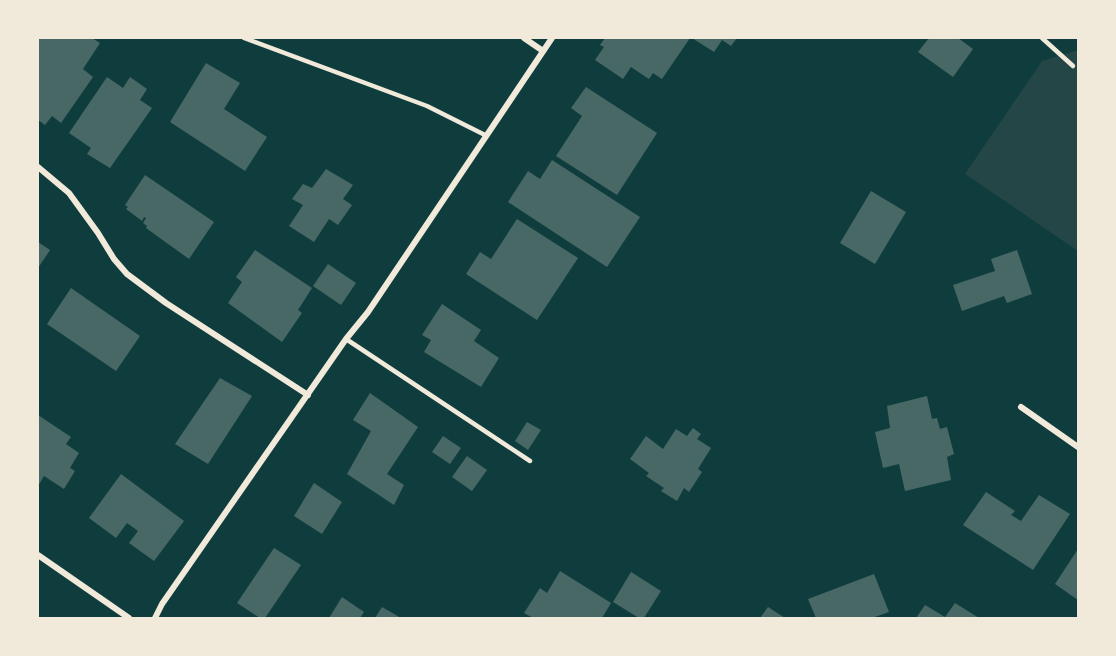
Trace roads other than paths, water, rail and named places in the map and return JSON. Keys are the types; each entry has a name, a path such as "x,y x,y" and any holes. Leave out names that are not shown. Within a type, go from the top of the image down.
{"street":[{"path":"524,38 543,51"},
{"path":"155,618 162,604 346,339 368,312 552,38"},
{"path":"38,167 69,192 114,259 127,274 166,303 308,395"},
{"path":"1021,407 1078,447"},
{"path":"38,555 129,618"}],"lane":[{"path":"244,38 427,106 485,135"},
{"path":"1042,38 1072,66"},
{"path":"346,339 530,461"}]}
